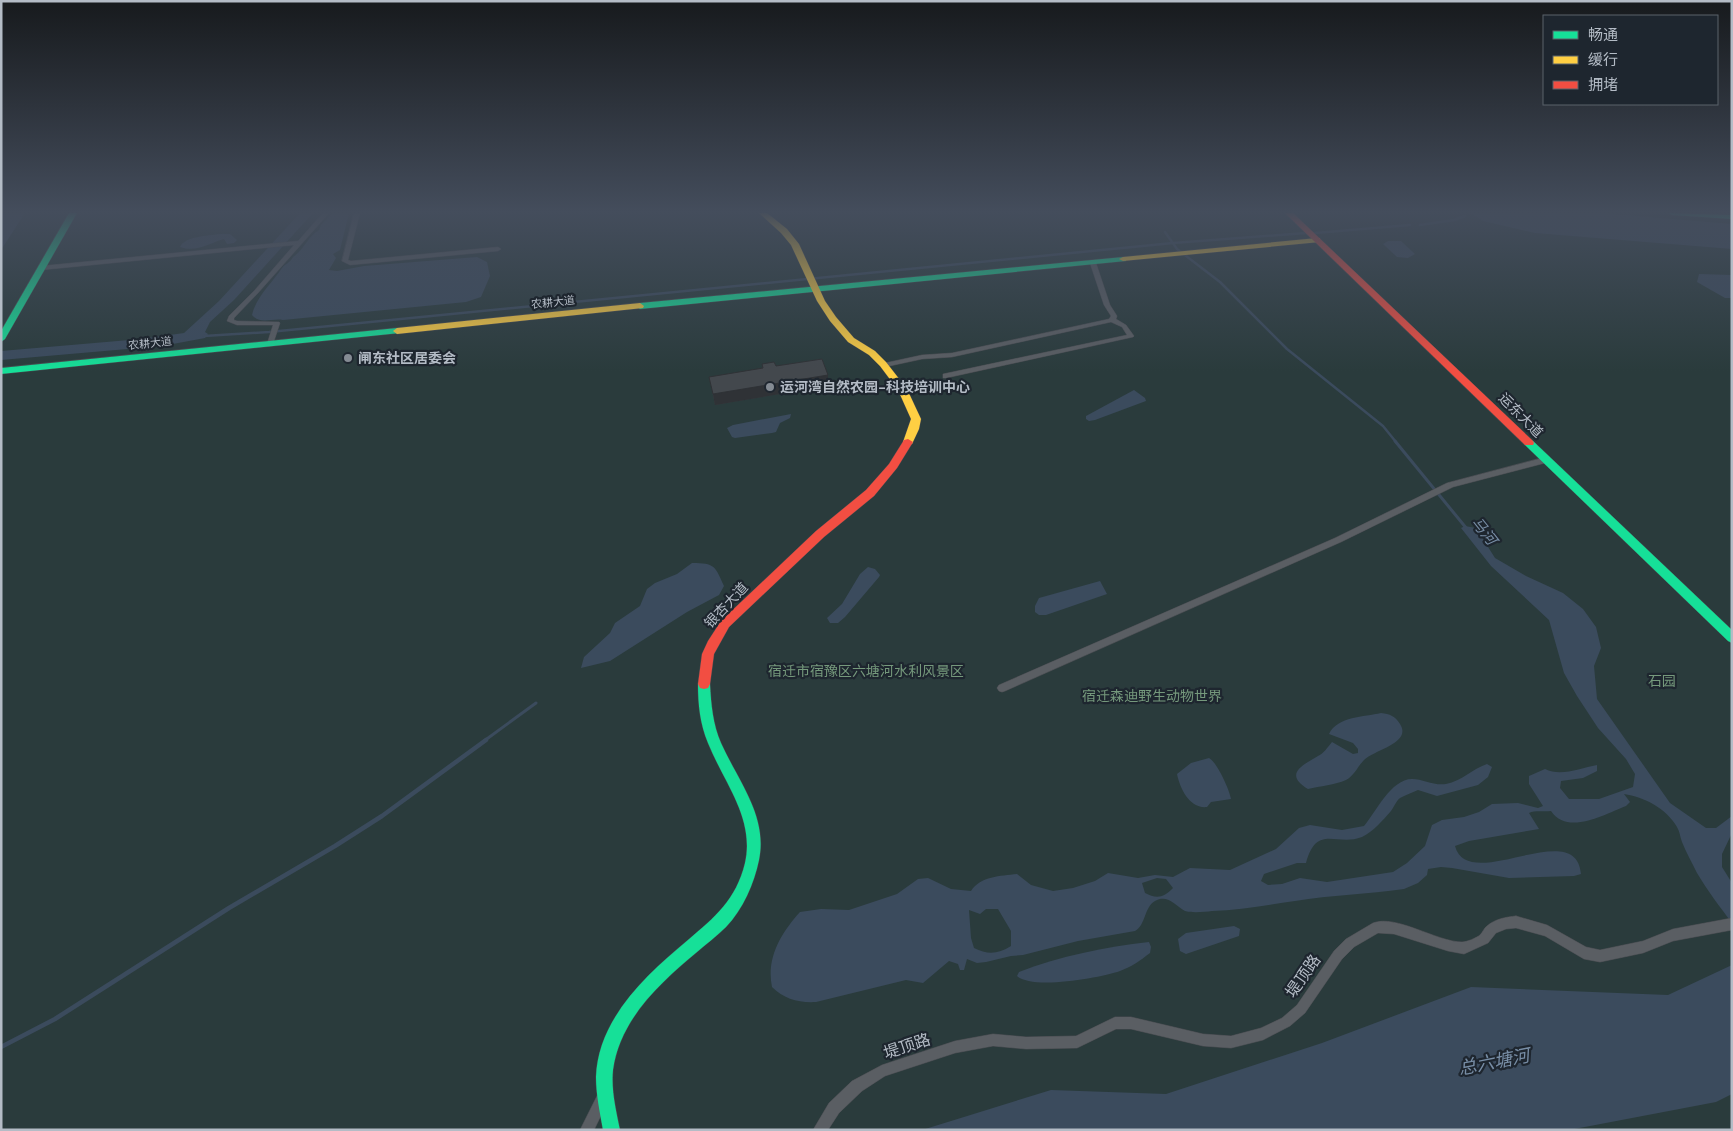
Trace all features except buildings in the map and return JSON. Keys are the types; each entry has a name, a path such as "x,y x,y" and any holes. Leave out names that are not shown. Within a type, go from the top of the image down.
{"street":[{"path":"1,339 41,268 63,266"},
{"path":"273,335 277,323 275,322 237,324 230,321 277,266"},
{"name":"银杏大道","path":"612,1130 605,1096 604,1069 609,1046 626,1012 640,996 700,939 725,920 738,898 753,862 755,841 751,817 714,742 706,711 705,686 708,653 718,632 736,614 824,529 874,490 909,441 916,419 908,398 885,365 867,349 852,341 832,318 805,266"},
{"name":"农耕大道","path":"1,371 273,335 640,306 1064,266"},
{"path":"1094,266 1107,306 1114,316 1112,320"},
{"name":"运东大道","path":"1344,266 1732,638"},
{"path":"885,365 922,357 952,355 1112,320 1124,326 1131,336 946,376"},
{"path":"1002,688 1330,543 1450,485 1546,460"},
{"name":"堤顶路","path":"820,1130 834,1108 857,1086 882,1071 955,1047 993,1040 1026,1044 1077,1042 1115,1023 1131,1023 1203,1040 1231,1042 1263,1034 1286,1022 1301,1009 1338,955 1350,943 1376,927 1394,928 1448,945 1464,948 1484,939 1492,929 1505,923 1516,922 1547,931 1584,953 1600,956 1643,947 1673,935 1732,924"},
{"path":"587,1130 605,1096"}],"green space":[{"name":"宿迁市宿豫区六塘河水利风景区","path":"1,266 1732,266 1732,1130 1,1130"}],"water":[{"path":"251,266 265,266 234,300 210,322 205,332 208,334 205,338 162,346 1,360 1,351 141,339 184,333 219,301"},
{"path":"285,266 331,266 329,270 337,271 367,266 488,266 490,276 481,297 466,302 283,320 259,320 252,315 254,308"},
{"path":"1699,274 1732,275 1732,298 1725,298 1697,282"},
{"path":"1134,390 1145,398 1146,401 1095,420 1089,421 1086,419 1086,416"},
{"path":"791,414 790,418 780,423 776,432 772,433 735,438 732,437 727,428 733,425"},
{"path":"1465,526 1476,528 1495,558 1526,576 1563,593 1583,609 1596,627 1601,648 1594,666 1597,699 1670,803 1706,828 1716,828 1732,816 1732,833 1722,854 1722,867 1732,883 1732,923 1697,873 1678,829 1667,814 1654,804 1624,794 1630,802 1626,806 1598,818 1577,823 1567,822 1558,818 1551,811 1534,812 1529,813 1539,829 1469,841 1455,846 1464,859 1479,863 1542,852 1561,852 1575,858 1581,874 1574,876 1509,878 1441,867 1428,869 1427,875 1418,883 1404,889 1322,897 1243,908 1191,912 1185,911 1168,900 1160,899 1151,904 1141,925 1135,931 1078,941 986,962 977,963 967,959 964,970 960,970 958,964 949,961 923,983 906,980 816,1002 792,999 782,995 772,987 771,966 773,956 781,937 800,912 821,909 849,910 897,894 918,879 928,878 951,889 971,891 980,882 985,880 998,876 1017,874 1031,885 1053,891 1073,888 1095,881 1108,873 1138,878 1155,875 1173,877 1190,868 1230,870 1276,849 1299,828 1310,825 1342,830 1364,826 1391,790 1404,780 1416,779 1446,784 1487,764 1492,767 1488,777 1478,785 1437,796 1418,790 1402,797 1381,822 1366,835 1353,839 1322,840 1316,843 1310,851 1306,863 1297,863 1264,874 1261,881 1268,885 1282,884 1300,878 1327,882 1393,872 1407,863 1425,846 1432,825 1442,820 1464,817 1479,812 1492,804 1518,803 1538,808 1543,806 1529,784 1529,776 1545,769 1564,772 1597,765 1597,771 1583,778 1561,781 1560,788 1569,799 1599,799 1633,787 1635,774 1626,759 1598,728 1564,673 1549,620 1491,566 1461,528","holes":["1157,878 1166,879 1173,888 1160,896 1145,893 1142,883","986,909 998,909 1011,931 1011,946 1002,951 993,953 974,948 971,938 969,910 980,914"]},
{"path":"692,563 710,565 716,570 724,586 719,595 687,612 610,661 581,668 584,657 610,633 615,623 640,606 647,589 655,583 677,574"},
{"path":"868,567 875,569 880,575 879,577 845,617 838,623 830,623 827,618 842,604 860,574"},
{"path":"1100,581 1107,594 1046,615 1039,615 1035,612 1035,606 1039,598"},
{"path":"1381,713 1392,716 1400,724 1402,731 1397,741 1369,756 1346,780 1308,789 1301,784 1297,779 1296,774 1298,770 1322,754 1332,742 1353,754 1358,753 1358,749 1353,743 1329,734 1333,728 1345,720"},
{"path":"1209,758 1226,784 1231,799 1211,802 1207,807 1201,807 1191,801 1183,792 1177,774 1191,763"},
{"path":"1234,926 1240,929 1239,936 1186,954 1180,951 1178,939 1186,933"},
{"path":"1149,942 1151,947 1150,953 1128,967 1110,974 1051,982 1025,980 1017,976 1019,972 1067,957 1099,949"},
{"name":"总六塘河","path":"1732,965 1732,1094 1716,1102 1569,1130 922,1130 1051,1090 1166,1094 1322,1043 1471,987 1668,995"}],"waterway":[{"path":"204,336 269,332 942,266"},
{"name":"马河","path":"1199,266 1220,282 1287,349 1383,426 1396,442"},
{"name":"马河","path":"1395,441 1467,529"},
{"path":"484,741 536,703"},
{"path":"1,1047 55,1019 229,908 335,846 382,816 486,740"}],"traffic: fast":[{"path":"1,339 43,266"},
{"path":"640,306 1053,266"},
{"path":"1,371 397,331"},
{"path":"1529,443 1732,638"},
{"path":"612,1130 606,1100 605,1070 609,1050 616,1031 626,1014 653,982 729,912 743,889 753,857 755,842 753,827 743,799 712,737 706,714 704,684"}],"traffic: slow":[{"path":"805,266 821,301 833,319 851,340 872,353 883,364 902,389 916,419 908,442"},
{"path":"397,331 640,306"}],"traffic: jam":[{"path":"1344,266 1529,443"},
{"path":"704,684 708,654 725,624 820,534 870,493 893,466 908,442"}],"place":[{"name":"闸东社区居委会","path":"348,358"},
{"name":"运河湾自然农园-科技培训中心","path":"770,387"}],"park label":[{"name":"石园","path":"1662,681"},
{"name":"宿迁森迪野生动物世界","path":"1152,696"}]}
